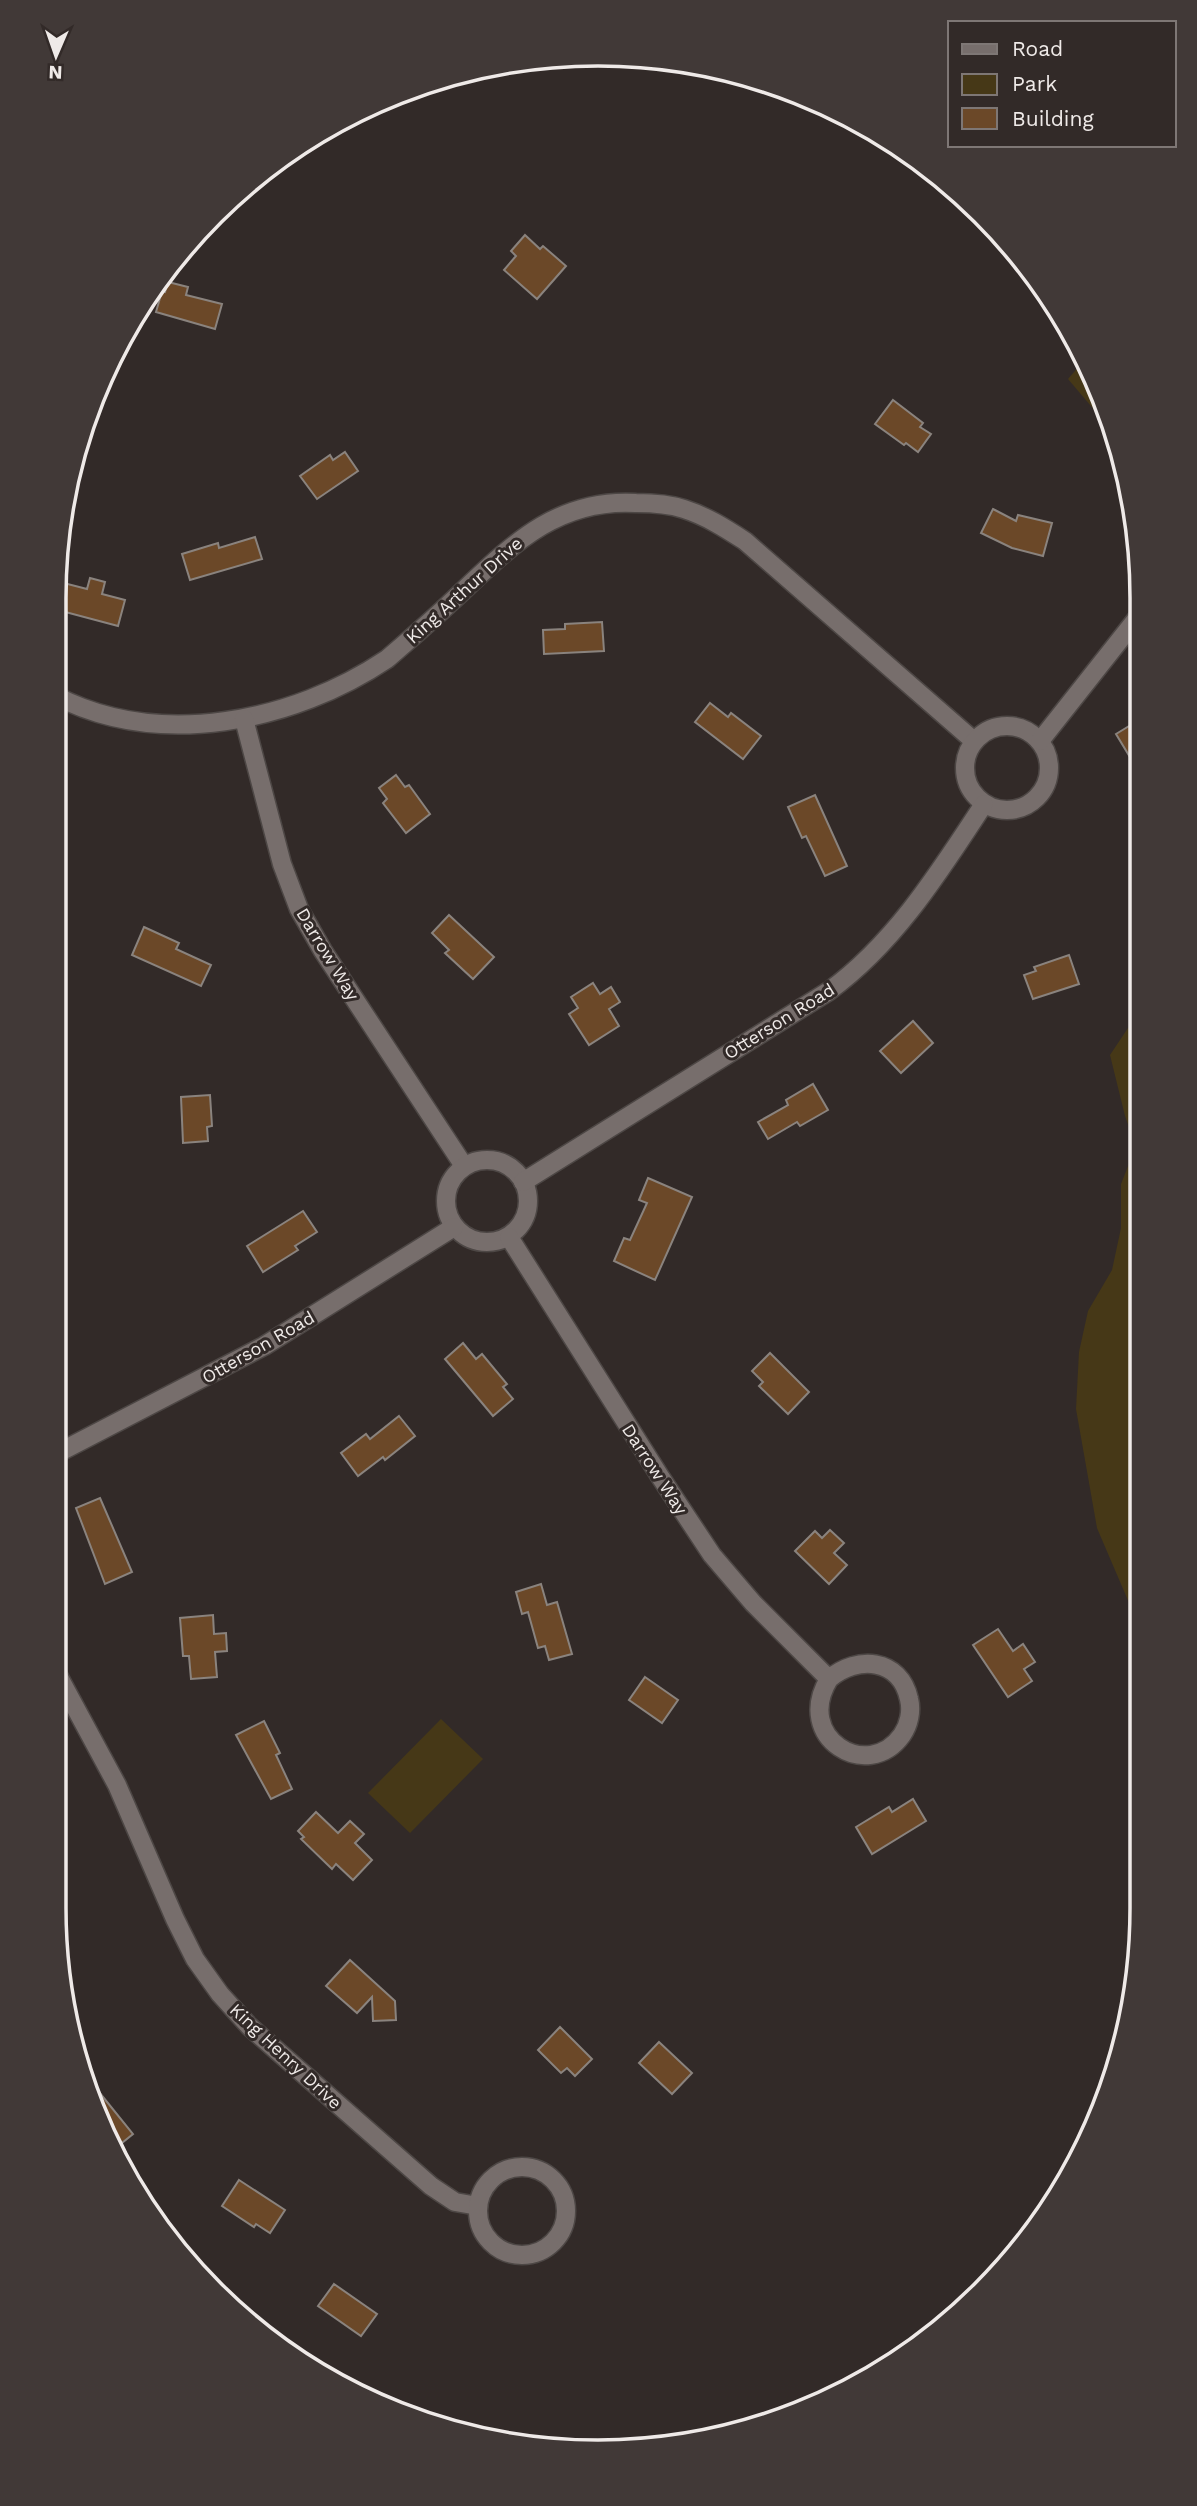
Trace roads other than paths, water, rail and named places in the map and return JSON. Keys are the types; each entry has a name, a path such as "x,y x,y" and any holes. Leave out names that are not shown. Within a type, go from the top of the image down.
{"street":[{"name":"King Arthur Drive","path":"66,701 139,723 212,723 244,719 323,695 367,673 387,659 512,544 536,528 560,515 593,506 624,502 682,508 714,522 745,541 974,741"},
{"path":"1040,741 1130,627"},
{"name":"Darrow Way","path":"244,719 275,841 299,909 323,951 464,1166"},
{"path":"1007,726 1030,733 1040,741 1050,765 1043,791 1034,801 1023,808 1010,811 984,804 975,796 965,775 968,751 974,741 995,728 1007,726"},
{"name":"Otterson Road","path":"523,1182 856,971 881,946 916,902 984,804"},
{"path":"497,1161 508,1166 523,1182 527,1191 527,1212 523,1222 509,1237 499,1241 480,1242 470,1239 454,1227 446,1209 447,1190 450,1181 464,1166 475,1162 497,1161"},
{"name":"Otterson Road","path":"66,1449 264,1346 454,1227"},
{"name":"Darrow Way","path":"509,1237 712,1555 753,1603 829,1679"},
{"path":"862,1663 883,1667 895,1675 905,1686 911,1715 906,1729 897,1741 884,1751 869,1755 853,1754 839,1748 827,1737 820,1723 818,1707 821,1692 829,1679 841,1669 862,1663"},
{"name":"King Henry Drive","path":"66,1690 117,1785 174,1919 195,1959 220,1994 249,2026 425,2181 455,2202 478,2206"},
{"path":"528,2167 545,2172 558,2184 566,2199 566,2217 562,2232 551,2244 537,2253 521,2255 498,2248 486,2237 479,2222 478,2206 484,2189 495,2176 510,2168 528,2167"}]}
